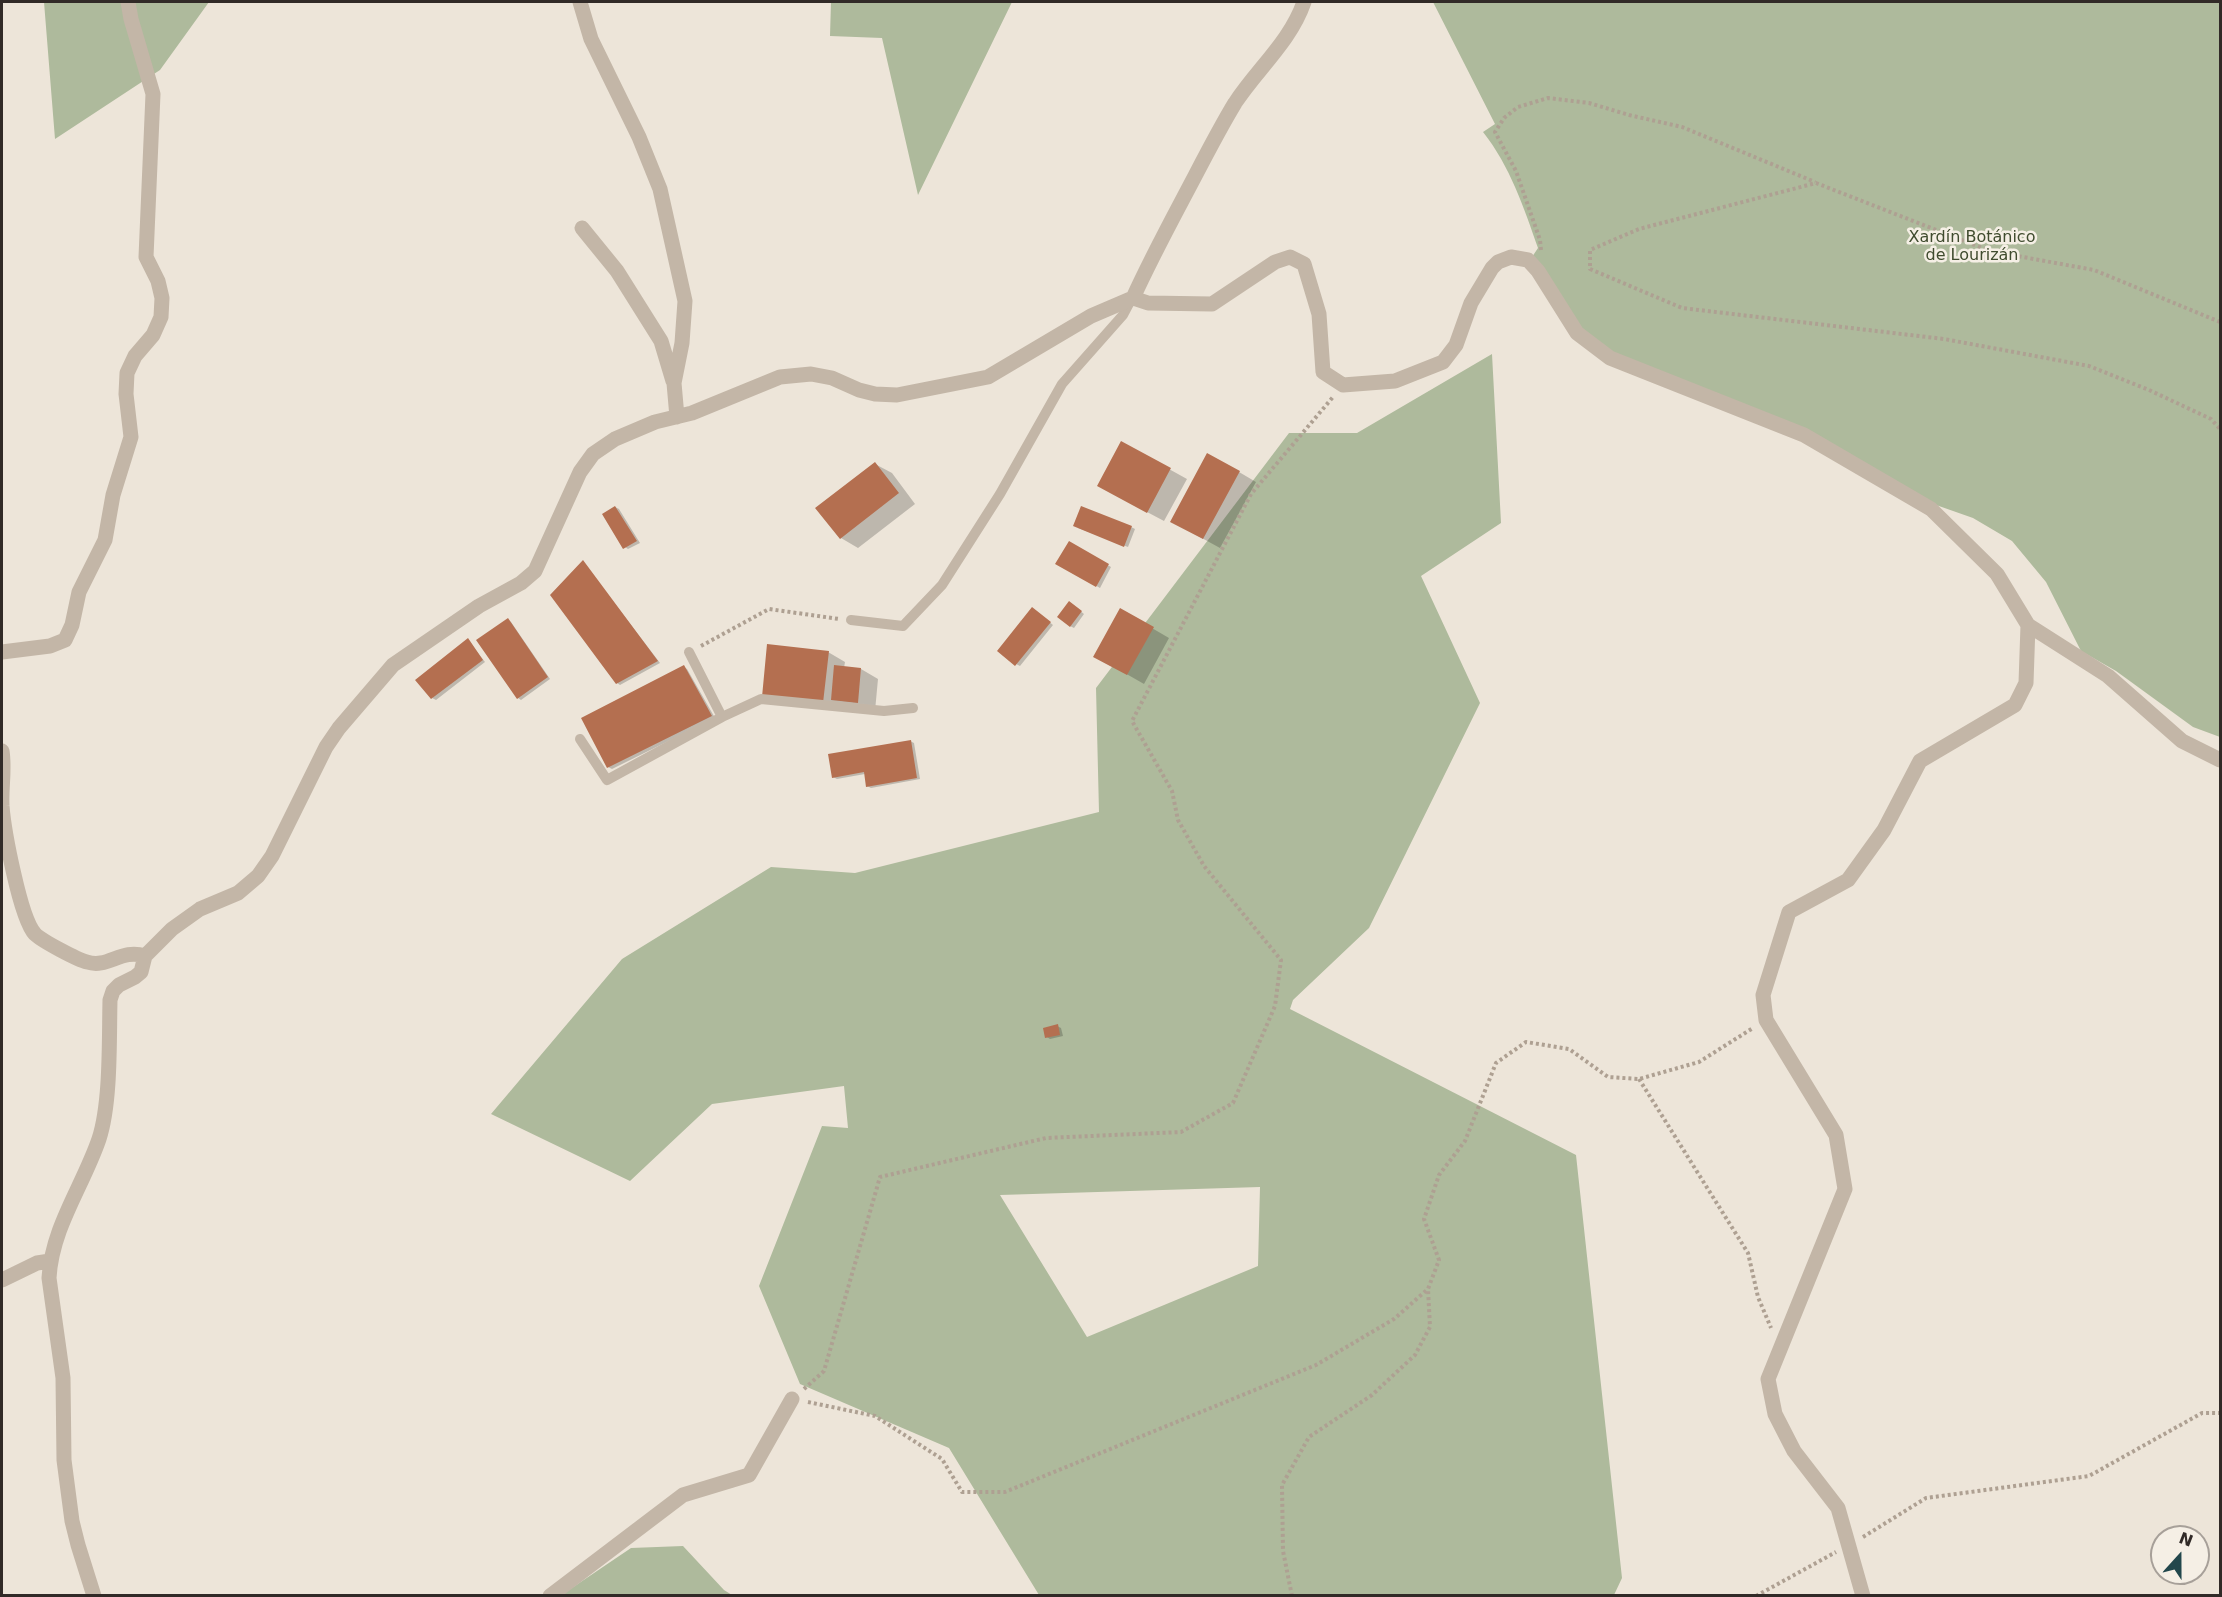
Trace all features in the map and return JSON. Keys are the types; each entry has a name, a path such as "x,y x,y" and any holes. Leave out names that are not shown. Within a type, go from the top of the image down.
{"street":[{"path":"2,652 50,646 65,640 72,625 80,592 105,540 112,495 131,437 126,394 127,373 135,356 153,335 161,317 162,298 158,281 146,257 153,94 128,2"},
{"path":"580,2 591,39 639,137 660,189 685,301 682,344 674,383"},
{"path":"1133,298 1150,260 1222,126 1245,90 1282,46 1298,20 1304,2"},
{"path":"582,228 617,272 661,341 674,383 677,417"},
{"path":"94,1596 72,1521 64,1460 63,1378 51,1298 50,1261 60,1227 100,1137 107,1080 110,1000 113,992 119,985 141,972 145,956 187,917 238,893 258,876 272,856 326,747 339,728 393,665 479,606 521,583 535,571 580,472 593,454 615,439 655,422 692,413 780,377 811,374 832,378 859,390 875,394 897,395 988,377 1091,316 1133,298 1148,303 1212,304 1275,262 1290,257 1304,264 1319,314 1323,372 1343,386 1395,381 1443,362 1455,345 1472,303 1492,268 1498,262 1511,257 1528,260 1538,271 1577,333 1610,358 1804,435 1931,509 1997,574 2028,624 2108,676 2182,741 2220,760"},
{"path":"1863,1596 1838,1508 1794,1451 1775,1414 1768,1379 1845,1189 1836,1135 1766,1020 1763,995 1789,912 1848,880 1884,830 1920,761 2015,705 2026,683 2028,624"},
{"path":"2,751 2,805 6,838 26,920 35,933 86,962 96,964 132,952 145,956"},
{"path":"2,1280 37,1263 50,1261"},
{"path":"550,1596 683,1495 748,1475 792,1399"}],"lane":[{"path":"851,620 903,626 942,585 1000,494 1062,384 1123,315 1133,298"},
{"path":"689,652 722,717"},
{"path":"580,739 607,780 722,717 761,699 884,711 913,708"}],"path":[{"path":"1541,251 1540,240 1516,171 1495,132 1504,118 1518,107 1548,98 1589,104 1682,127 1816,183 1990,251 2094,270 2220,322"},
{"path":"1816,183 1639,229 1590,250 1590,269 1682,308 1944,339 2089,366 2149,390 2211,419 2220,429"},
{"path":"792,1399 824,1371 880,1177 1046,1138 1182,1132 1233,1103 1275,1006 1281,960 1204,866 1178,820 1172,791 1132,722 1251,494 1343,386"},
{"path":"689,652 769,609 851,620"},
{"path":"1292,1596 1282,1551 1282,1485 1309,1437 1372,1395 1415,1355 1430,1327 1428,1289 1439,1260 1424,1219 1438,1175 1465,1141 1496,1062 1526,1042 1569,1049 1608,1077 1639,1079 1699,1062 1766,1020"},
{"path":"1639,1079 1748,1253 1758,1297 1770,1328 1782,1344"},
{"path":"792,1399 875,1416 942,1459 962,1492 1005,1492 1316,1365 1394,1319 1428,1289"},
{"path":"1755,1596 1848,1546 1926,1498 2089,1476 2202,1413 2220,1413"}],"green space":[{"path":"44,2 209,2 160,70 55,139"},
{"path":"831,2 1012,2 918,195 882,38 830,36"},
{"name":"Xardín Botánico de Lourizán","path":"1433,2 2220,2 2220,737 2193,727 2116,671 2081,651 2046,582 2012,541 1973,518 1919,499 1825,445 1608,352 1578,330 1532,257 1538,248 1522,203 1509,173 1483,132 1495,124"},
{"path":"1492,354 1501,523 1421,576 1480,703 1369,928 1293,1000 1290,1009 1576,1155 1622,1578 1614,1595 1039,1595 949,1448 800,1384 759,1286 822,1126 848,1128 844,1086 712,1104 630,1181 491,1114 622,959 771,867 855,873 1099,812 1096,688 1289,433 1357,433","holes":["1260,1187 1258,1266 1087,1337 1000,1195"]},
{"path":"683,1546 724,1590 732,1595 560,1596 631,1548"}],"building":[{"path":"1121,441 1171,468 1147,513 1097,486"},
{"path":"1207,453 1240,471 1203,539 1170,522"},
{"path":"875,462 899,493 840,539 815,508"},
{"path":"615,506 637,541 623,549 602,514"},
{"path":"1081,506 1132,526 1124,547 1073,526"},
{"path":"1069,541 1109,564 1096,587 1055,564"},
{"path":"583,560 658,661 616,684 550,595"},
{"path":"1069,601 1082,611 1070,627 1057,617"},
{"path":"1032,607 1051,622 1015,666 997,651"},
{"path":"1120,608 1154,627 1127,675 1093,657"},
{"path":"508,618 548,677 517,699 476,640"},
{"path":"468,638 483,660 431,699 415,680"},
{"path":"767,644 829,651 823,703 762,697"},
{"path":"684,665 712,716 607,768 581,718"},
{"path":"834,665 861,668 858,703 831,700"},
{"path":"911,740 917,778 866,787 864,772 832,778 828,754"},
{"path":"1058,1024 1060,1035 1045,1038 1043,1028"}]}
